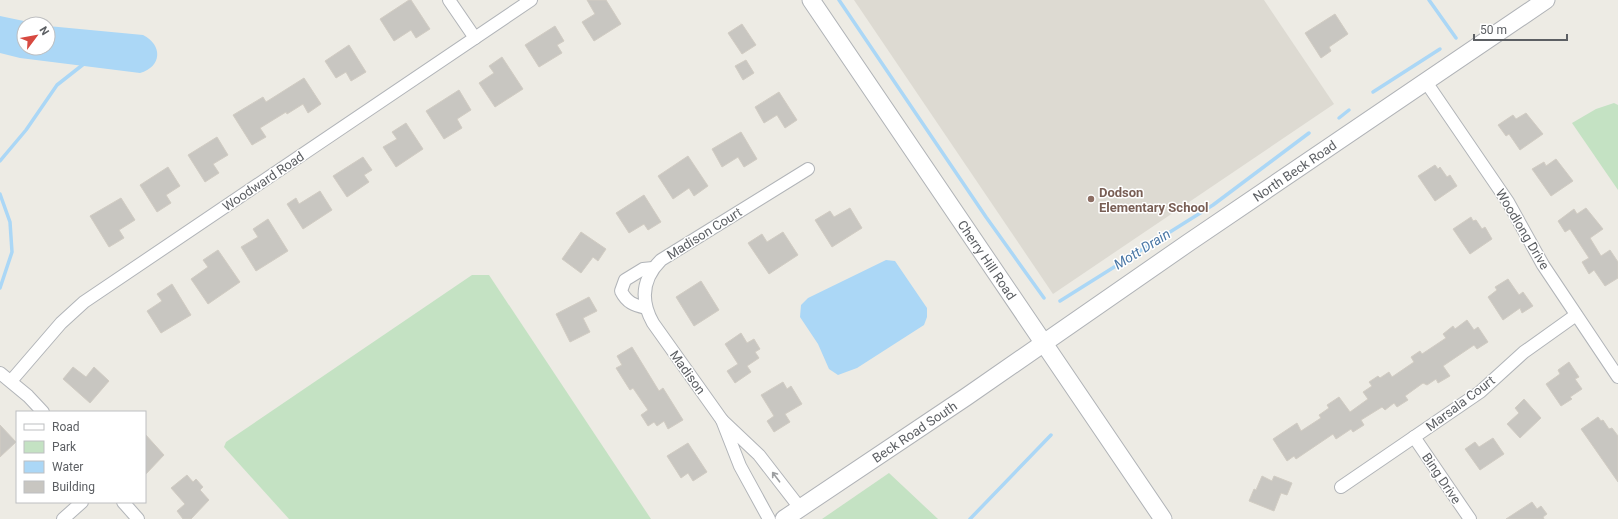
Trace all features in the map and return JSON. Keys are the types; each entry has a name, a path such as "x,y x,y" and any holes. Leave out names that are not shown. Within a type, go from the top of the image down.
{"main road":[{"name":"Cherry Hill Road","path":"811,0 1163,519"},
{"name":"North Beck Road","path":"1044,343 1546,0"},
{"name":"Beck Road South","path":"784,519 1044,343"}],"street":[{"path":"449,0 475,38"},
{"name":"Woodward Road","path":"11,381 61,323 84,302 531,0"},
{"name":"Woodlong Drive","path":"1426,82 1508,202 1543,264 1618,377"},
{"name":"Madison Court","path":"653,323 646,308 644,289 648,276 661,260 808,169"},
{"path":"646,308 632,305 621,291 625,280 643,269 653,268"},
{"name":"Marsala Court","path":"1341,487 1480,392 1524,352 1576,315"},
{"name":"Madison","path":"653,323 722,420 759,454 800,508"},
{"path":"0,373 11,381 42,411"},
{"name":"Madison","path":"722,420 740,466 770,519"},
{"name":"Bing Drive","path":"1414,437 1470,519"},
{"path":"63,519 81,503"},
{"path":"124,503 138,519"}],"shaded area":[{"name":"Dodson Elementary School","path":"854,0 1264,0 1334,104 1053,294"}],"green space":[{"path":"1614,103 1618,105 1618,190 1572,123 1596,109"},
{"path":"472,275 489,275 651,519 289,519 224,447 226,442"},
{"path":"889,473 938,519 822,519"}],"water":[{"path":"0,16 16,19 16,56 56,56 56,27 143,35 150,39 154,44 157,50 157,56 153,66 140,73 20,58 0,53"},
{"path":"886,260 895,261 927,308 927,317 924,325 857,368 838,375 829,369 818,344 800,317 801,305 808,298"}],"building":[{"path":"411,0 430,29 416,38 411,30 394,41 380,19"},
{"path":"587,0 606,0 621,24 594,41 582,22 595,14"},
{"path":"1335,14 1348,34 1329,47 1331,51 1321,58 1305,33"},
{"path":"742,24 756,45 742,54 728,33"},
{"path":"555,26 564,41 557,45 562,53 539,67 525,45"},
{"path":"349,45 366,72 351,81 346,72 336,78 325,61"},
{"path":"502,57 523,89 495,107 479,83 494,73 489,66"},
{"path":"746,60 754,73 743,80 735,66"},
{"path":"304,78 321,104 308,113 303,104 287,114 286,112 260,128 266,137 252,145 233,115 263,97 266,102"},
{"path":"459,90 471,110 457,119 462,128 444,139 426,111"},
{"path":"779,92 797,120 785,128 777,115 764,123 755,107"},
{"path":"1526,113 1543,134 1520,150 1509,134 1506,136 1498,125 1513,115 1516,119"},
{"path":"406,123 423,149 396,167 383,147 397,139 392,132"},
{"path":"741,132 757,159 744,167 738,157 722,167 712,149"},
{"path":"217,137 228,155 213,164 219,173 205,182 188,155"},
{"path":"688,156 708,186 694,196 689,188 673,199 658,176"},
{"path":"363,157 372,170 364,175 369,182 347,197 333,176"},
{"path":"1556,159 1573,181 1551,196 1532,169 1544,162 1546,166"},
{"path":"1435,165 1438,169 1440,167 1447,177 1450,175 1457,186 1435,201 1418,176"},
{"path":"168,167 180,186 166,195 171,203 157,212 140,185"},
{"path":"320,191 332,210 303,229 287,204 296,198 299,204"},
{"path":"644,195 661,222 648,230 644,224 629,233 616,213"},
{"path":"121,198 135,220 119,230 124,238 109,247 90,216"},
{"path":"850,208 862,228 832,247 815,220 830,211 834,217"},
{"path":"1586,208 1603,229 1590,238 1601,256 1610,250 1618,262 1618,278 1605,286 1594,270 1589,274 1582,262 1589,258 1570,229 1565,232 1558,221 1574,209 1577,214"},
{"path":"1471,217 1473,221 1476,220 1482,229 1485,227 1492,239 1470,254 1453,229"},
{"path":"268,219 288,251 256,271 241,247 258,237 253,229"},
{"path":"581,232 606,249 598,261 593,257 581,273 562,259"},
{"path":"783,232 798,255 769,274 748,243 762,234 767,242"},
{"path":"218,250 240,282 208,304 191,279 208,267 203,260"},
{"path":"1508,279 1519,295 1523,292 1533,306 1522,313 1520,308 1503,320 1488,297 1497,290 1495,287"},
{"path":"701,281 719,310 694,326 676,297"},
{"path":"172,284 191,315 161,333 147,311 162,301 157,294"},
{"path":"589,297 597,311 583,318 590,332 570,342 556,314"},
{"path":"1467,320 1474,330 1478,327 1488,342 1477,349 1474,345 1443,366 1450,376 1438,383 1436,379 1427,385 1423,383 1405,396 1408,400 1397,407 1394,403 1385,410 1382,407 1361,420 1364,425 1353,432 1351,429 1336,439 1333,434 1296,459 1294,456 1287,461 1273,439 1297,423 1301,431 1321,418 1319,415 1329,408 1327,405 1339,397 1350,412 1368,399 1363,392 1372,386 1369,382 1378,376 1380,378 1389,372 1392,377 1414,362 1411,357 1420,351 1422,354 1446,338 1443,334 1453,326 1455,329"},
{"path":"741,333 747,343 754,339 760,349 755,352 759,358 747,366 751,372 735,383 727,371 738,364 725,344"},
{"path":"632,347 659,391 663,388 683,420 668,429 664,421 657,426 654,422 648,426 641,415 648,410 633,388 630,390 616,368 622,365 617,356"},
{"path":"1569,362 1579,377 1575,379 1582,389 1570,397 1572,399 1561,406 1546,384 1560,374 1558,370"},
{"path":"73,367 86,377 94,367 109,381 90,403 63,379"},
{"path":"783,382 787,389 791,386 802,404 785,414 790,422 774,432 767,421 774,416 761,395"},
{"path":"1524,399 1541,418 1520,438 1507,424 1519,413 1515,408"},
{"path":"1598,417 1601,421 1603,420 1609,429 1612,428 1618,436 1618,482 1581,429"},
{"path":"0,425 16,442 0,457"},
{"path":"146,435 164,455 146,474"},
{"path":"1493,438 1504,454 1480,470 1465,449 1475,442 1479,447"},
{"path":"688,443 707,472 693,481 688,473 681,478 667,456"},
{"path":"187,475 193,482 196,479 203,487 200,490 209,500 191,519 183,519 177,511 185,504 171,488"},
{"path":"1262,476 1272,481 1274,476 1292,483 1287,495 1281,493 1274,511 1249,501"},
{"path":"1532,502 1537,509 1541,506 1547,514 1543,517 1544,519 1506,519"}],"waterway":[{"path":"839,0 986,217 1044,298"},
{"name":"Mott Drain","path":"1429,0 1456,38"},
{"name":"Mott Drain","path":"1373,92 1440,49"},
{"path":"0,161 26,130 57,85 85,63"},
{"name":"Mott Drain","path":"1339,118 1349,110"},
{"name":"Mott Drain","path":"1060,301 1213,205 1309,133"},
{"path":"0,194 10,222 12,252 0,288"},
{"name":"Mott Drain","path":"970,519 1051,435"}],"place":[{"name":"Dodson Elementary School","path":"1091,199"}]}
